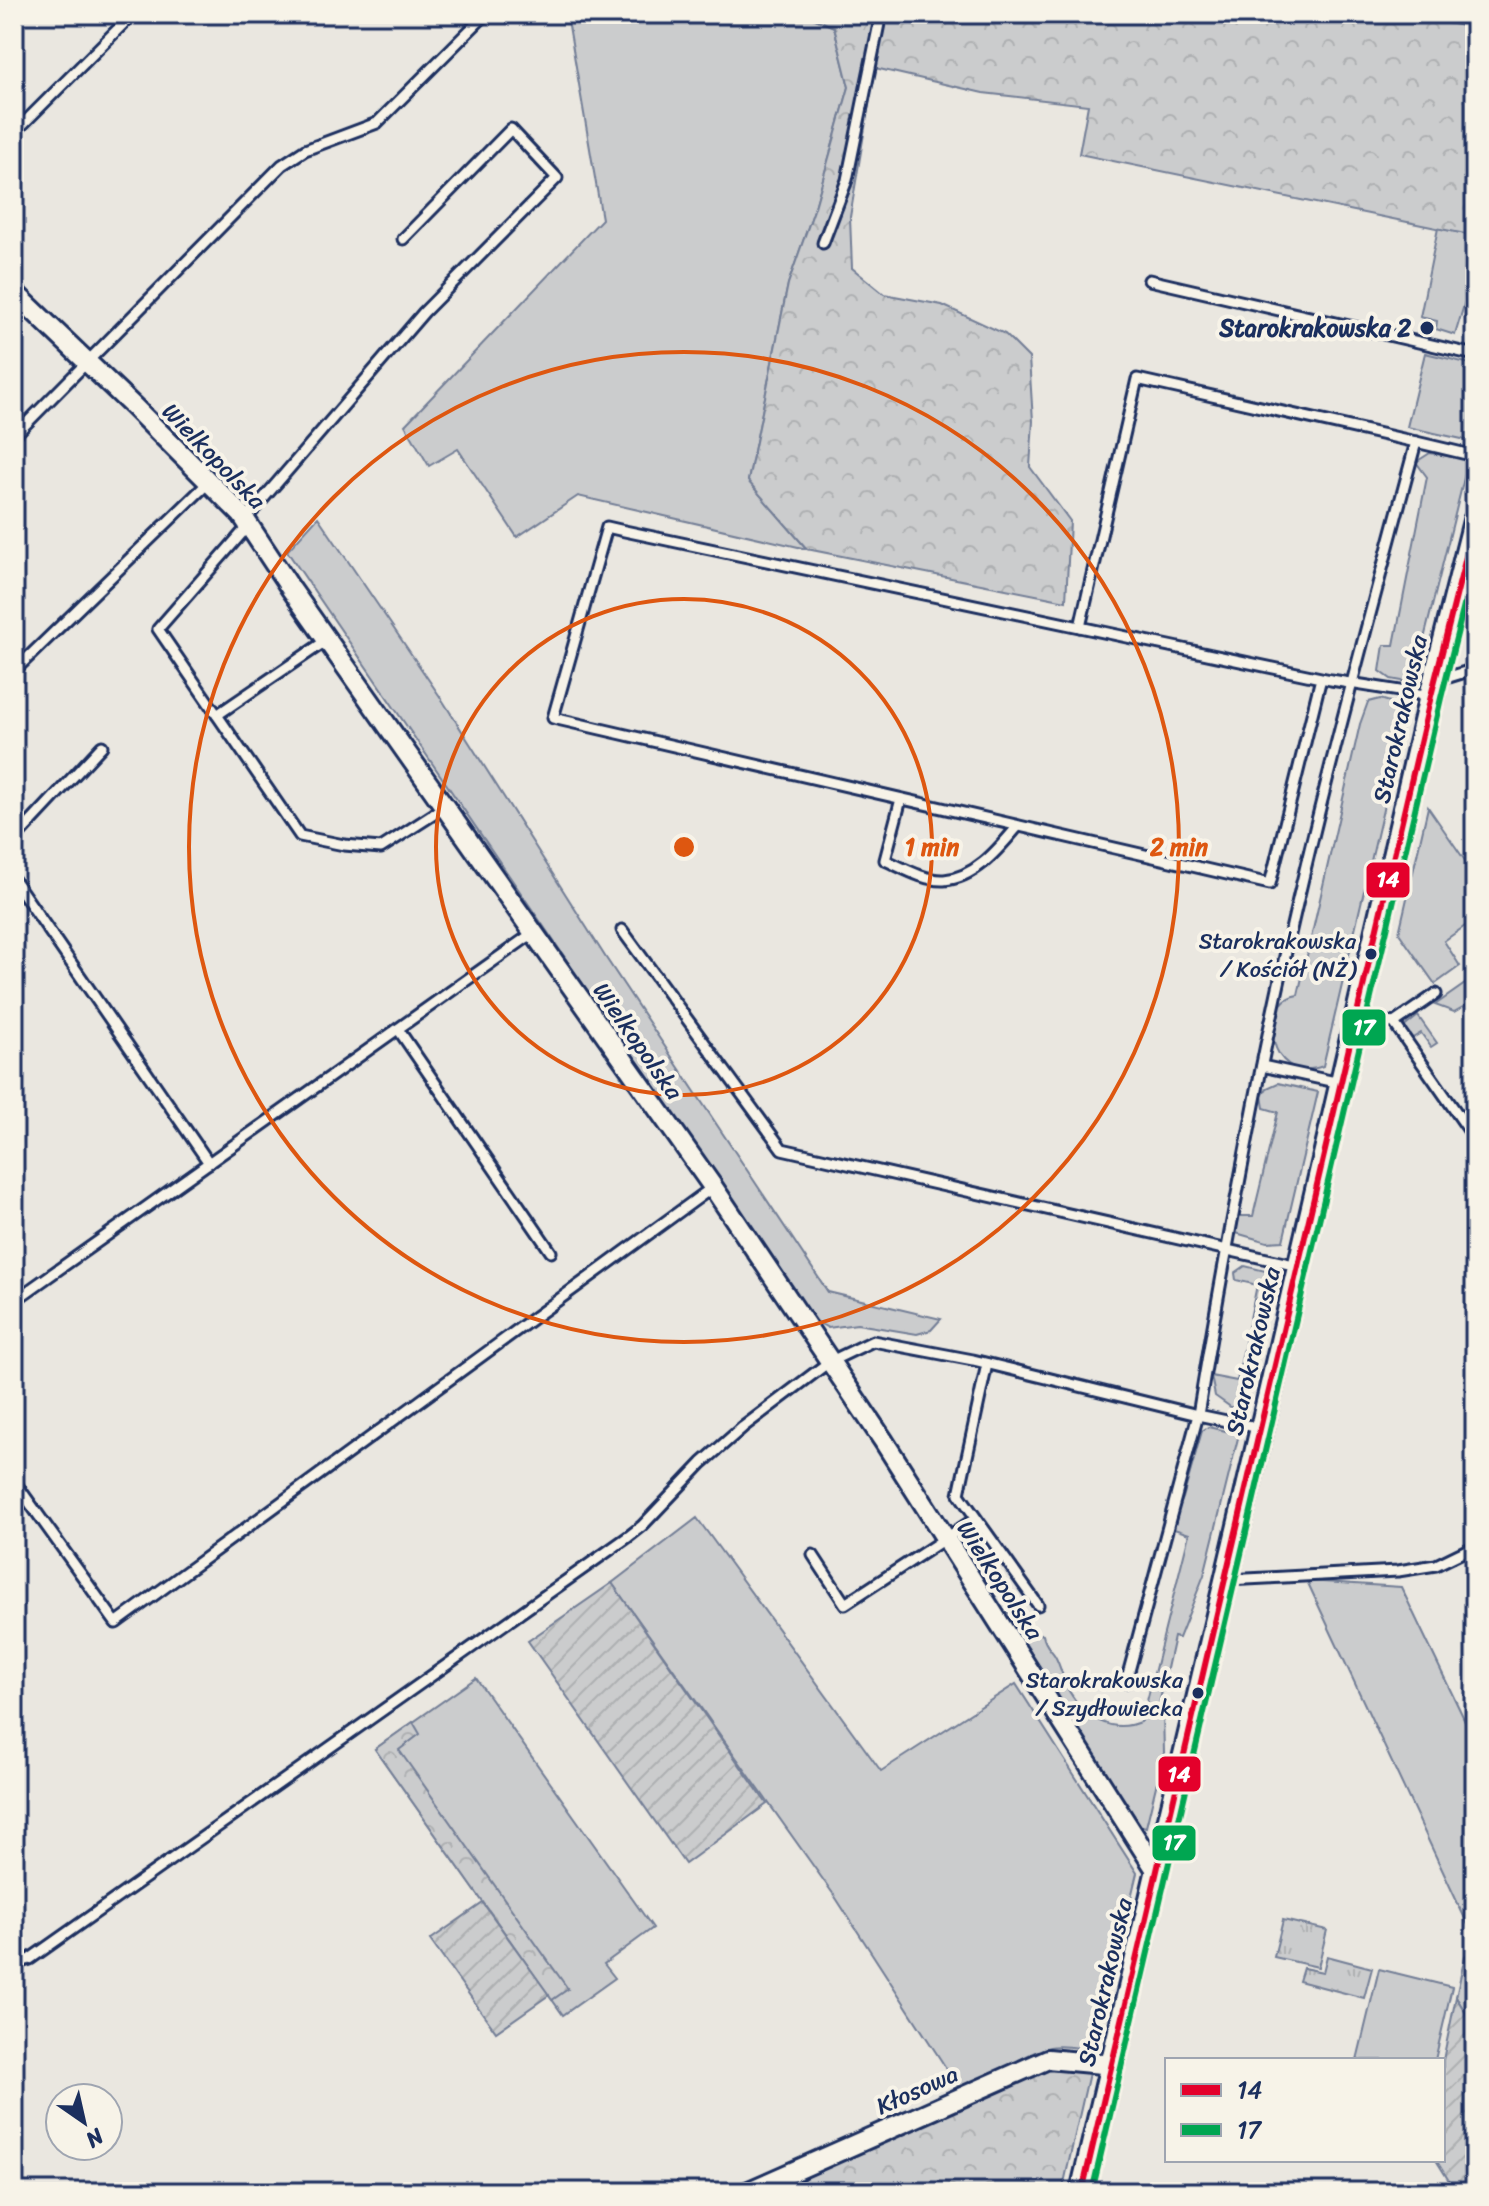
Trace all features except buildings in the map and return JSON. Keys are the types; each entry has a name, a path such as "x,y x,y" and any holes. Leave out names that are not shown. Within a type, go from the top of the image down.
{"street":[{"name":"Wielkopolska","path":"15,296 88,363 247,522 713,1187 945,1539 1156,1870"},
{"name":"Starokrakowska","path":"1082,2192 1433,689 1475,521"},
{"name":"Kłosowa","path":"747,2192 1048,2059 1113,2065"}],"lane":[{"path":"14,133 133,14"},
{"path":"14,436 282,165 305,150 377,123 486,14"},
{"path":"823,243 847,180 881,14"},
{"path":"403,239 511,129 557,178 424,312 158,629 300,836 344,845 381,848 445,807"},
{"path":"1149,280 1475,355"},
{"path":"1080,627 1137,379 1475,456"},
{"path":"1126,1682 1198,1415 1225,1250 1262,1066 1352,682 1416,442"},
{"path":"14,671 209,482"},
{"path":"1321,678 1270,884 553,718 607,527 1321,678 1433,689 1475,669"},
{"path":"217,715 327,640"},
{"path":"14,840 102,746"},
{"path":"901,799 885,860 919,875 944,880 973,871 998,850 1018,826"},
{"path":"14,880 209,1163"},
{"path":"622,930 782,1149 1300,1266"},
{"path":"14,1301 533,933"},
{"path":"1357,1018 1394,1023 1436,994"},
{"path":"1394,1023 1475,1139"},
{"path":"398,1029 551,1252"},
{"path":"1262,1066 1342,1084"},
{"path":"14,1481 116,1623 713,1187"},
{"path":"14,1964 30,1959 628,1537 726,1440 829,1362 873,1341 987,1364 1262,1428"},
{"path":"987,1364 959,1494 1038,1605"},
{"path":"813,1555 845,1604 975,1519"},
{"path":"1226,1580 1398,1571 1436,1565 1475,1546"}],"green space":[{"path":"567,14 804,14 834,27 849,87 815,207 788,284 748,481 807,549 578,496 517,537 458,449 429,466 405,425 602,219"},
{"path":"804,14 1429,14 1429,20 1475,28 1475,236 1079,154 1088,105 983,93 875,68 850,217 852,268 884,294 942,305 1005,334 1029,358 1033,421 1030,467 1070,521 1066,601 807,549 748,481 788,284 815,207 849,87 834,27"},
{"path":"1438,228 1475,236 1475,268 1455,335 1436,329 1437,321 1420,317"},
{"path":"1425,353 1475,365 1475,426 1471,441 1407,427"},
{"path":"1430,453 1468,462 1413,683 1391,679 1380,671 1384,645 1394,645 1427,477 1416,462"},
{"path":"318,517 441,698 606,958 828,1292 941,1319 931,1330 917,1334 857,1324 828,1328 812,1319 287,551"},
{"path":"1380,699 1407,707 1323,1066 1304,1069 1289,1064 1279,1054 1273,1025 1277,1011 1285,1000 1298,995 1360,724 1368,702"},
{"path":"1428,807 1475,875 1475,919 1444,941 1460,966 1435,984 1399,933"},
{"path":"1475,977 1475,1000 1454,1012 1435,1005"},
{"path":"1418,1016 1437,1043 1431,1047 1421,1033 1411,1039 1403,1028"},
{"path":"1278,1083 1318,1092 1283,1241 1267,1242 1236,1233 1239,1216 1253,1216 1278,1112 1264,1108 1262,1096 1267,1088"},
{"path":"1272,1265 1277,1269 1242,1409 1232,1408 1215,1396 1211,1376 1237,1381 1257,1285 1236,1280 1235,1273 1245,1266 1265,1271"},
{"path":"1208,1427 1239,1434 1204,1575 1179,1638 1174,1637 1158,1709 1163,1711 1164,1753 1146,1827 1138,1825 1003,1612 1010,1613 1025,1629 1043,1635 1069,1691 1091,1716 1120,1726 1142,1721 1189,1534 1174,1529 1173,1522 1202,1431"},
{"path":"697,1518 881,1771 1016,1684 1137,1873 1094,2050 1050,2047 1026,2056 982,2081 959,2088 834,1895 612,1583"},
{"path":"1307,1581 1401,1587 1468,1727 1475,1723 1475,1940"},
{"path":"612,1583 767,1804 685,1864 528,1641"},
{"path":"476,1678 653,1928 604,1964 615,1978 563,2015 375,1749"},
{"path":"413,1722 420,1734 399,1750 568,1989 552,2000 375,1749"},
{"path":"483,1903 549,1995 496,2032 430,1940"},
{"path":"1283,1920 1327,1930 1318,1967 1274,1957"},
{"path":"1475,1948 1475,2028 1456,1997 1465,1956"},
{"path":"1327,1956 1372,1968 1364,1998 1299,1981 1303,1968 1323,1972"},
{"path":"1379,1969 1452,1987 1435,2058 1357,2058"},
{"path":"1456,1997 1475,2028 1475,2192 1456,2192 1437,2162 1445,2162 1443,2058"},
{"path":"1047,2068 1089,2073 1062,2192 767,2192"}],"transit line":[{"name":"14","path":"1082,2192 1431,696 1475,521"},
{"name":"17","path":"1092,2192 1475,562"}],"place":[{"name":"Starokrakowska 2","path":"1427,328"},
{"name":"Starokrakowska / Kościół (NŻ)","path":"1371,954"},
{"name":"Starokrakowska / Szydłowiecka","path":"1198,1693"}]}
